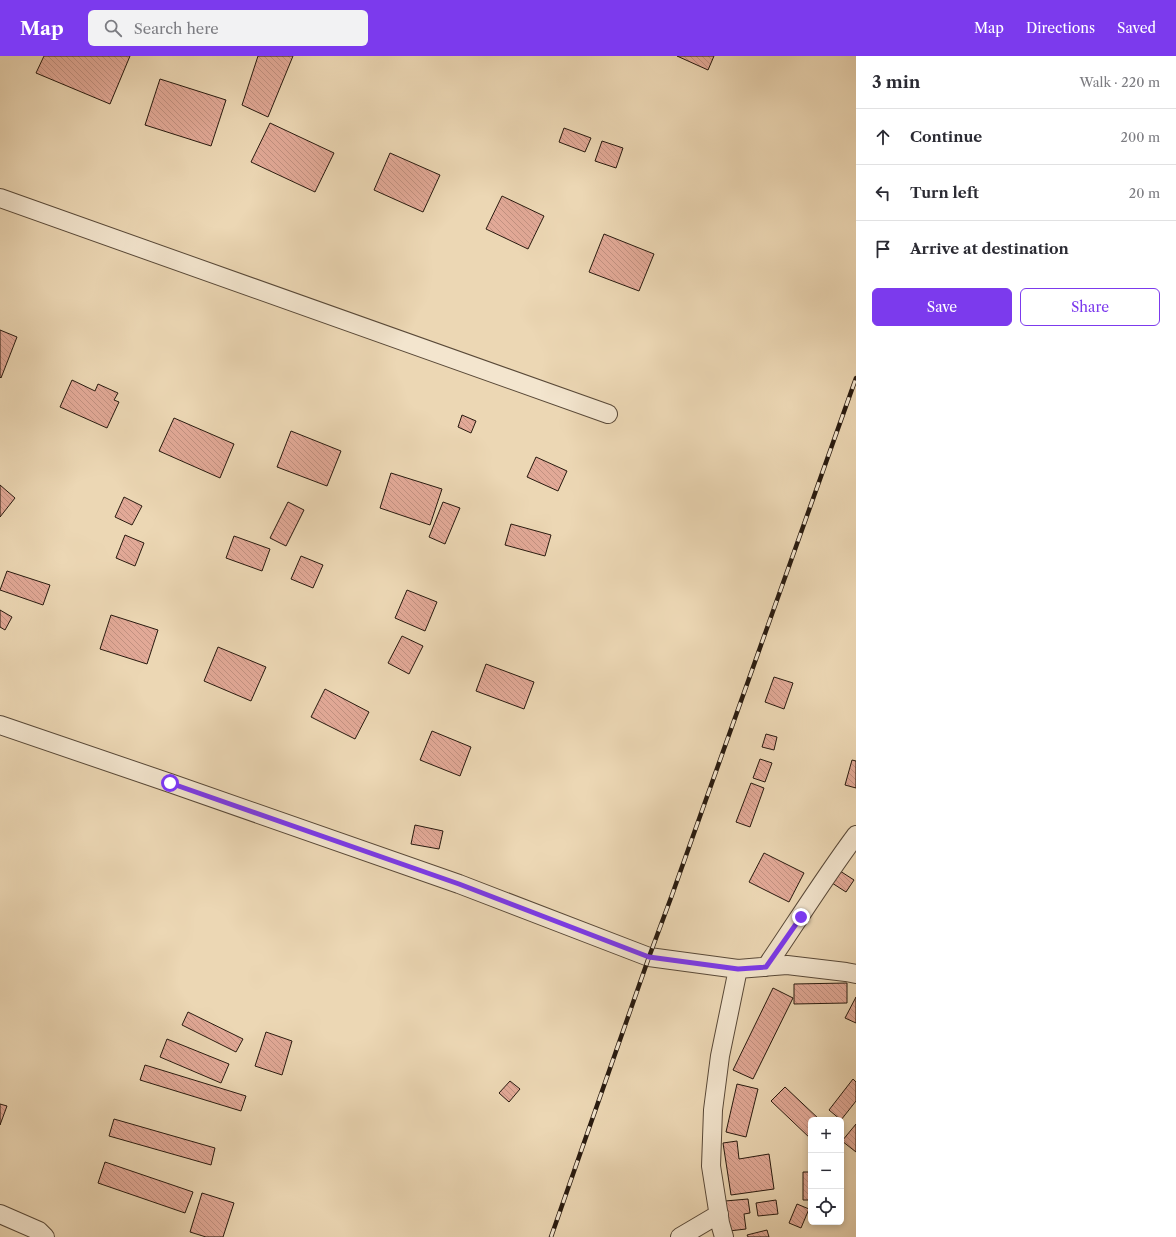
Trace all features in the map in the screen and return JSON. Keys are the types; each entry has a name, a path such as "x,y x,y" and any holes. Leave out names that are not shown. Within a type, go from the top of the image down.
{"street":[{"path":"0,198 608,414"},
{"path":"0,725 459,884 649,957 738,969 787,965 856,974"},
{"path":"766,967 801,917 834,864 856,835"},
{"path":"724,1237 710,1166 713,1110 720,1056 738,969"},
{"path":"0,1214 39,1230 45,1237"},
{"path":"680,1237 719,1214"}],"building":[{"path":"44,56 130,56 110,104 36,73"},
{"path":"258,56 293,56 268,117 242,105"},
{"path":"677,56 714,56 708,70"},
{"path":"160,79 226,100 211,146 145,125"},
{"path":"270,123 334,153 315,192 251,162"},
{"path":"564,128 591,138 585,152 559,142"},
{"path":"602,141 623,148 616,168 595,161"},
{"path":"390,153 440,175 423,212 374,190"},
{"path":"502,196 544,216 528,249 486,229"},
{"path":"604,234 654,254 639,291 589,272"},
{"path":"0,330 17,337 1,378 0,377"},
{"path":"72,380 95,391 98,384 118,393 114,400 119,402 107,428 60,407"},
{"path":"462,415 476,421 471,433 458,427"},
{"path":"174,418 234,444 220,478 159,451"},
{"path":"291,431 341,451 327,486 277,467"},
{"path":"536,457 567,471 558,491 527,477"},
{"path":"391,473 442,489 430,525 380,508"},
{"path":"0,485 15,498 0,517"},
{"path":"124,497 142,506 132,525 115,517"},
{"path":"288,502 304,510 286,546 270,538"},
{"path":"443,502 460,508 445,544 429,537"},
{"path":"511,524 551,535 545,556 505,545"},
{"path":"125,535 144,543 135,566 116,558"},
{"path":"234,536 270,549 262,571 226,558"},
{"path":"301,556 323,565 313,588 291,579"},
{"path":"7,571 50,585 43,605 0,590"},
{"path":"407,590 437,602 425,631 395,618"},
{"path":"0,610 12,617 5,630 0,627"},
{"path":"111,615 158,630 147,664 100,649"},
{"path":"402,636 423,646 409,674 388,663"},
{"path":"218,647 266,667 251,701 204,681"},
{"path":"486,664 534,682 524,709 476,691"},
{"path":"774,677 793,683 784,709 765,702"},
{"path":"325,689 369,712 355,739 311,717"},
{"path":"432,731 471,747 460,776 420,760"},
{"path":"766,734 777,737 774,750 762,747"},
{"path":"760,759 772,763 765,782 753,778"},
{"path":"852,760 856,761 856,788 845,785"},
{"path":"751,783 764,788 750,827 736,822"},
{"path":"415,825 443,831 439,849 411,844"},
{"path":"764,853 804,873 789,902 749,882"},
{"path":"840,871 854,880 846,892 832,883"},
{"path":"847,983 847,1003 794,1004 794,984"},
{"path":"773,988 793,998 753,1079 733,1070"},
{"path":"856,997 856,1023 845,1018"},
{"path":"188,1012 243,1039 236,1052 182,1025"},
{"path":"266,1032 292,1041 282,1075 255,1066"},
{"path":"167,1039 229,1064 221,1083 160,1057"},
{"path":"145,1065 246,1096 241,1111 140,1080"},
{"path":"853,1079 856,1082 856,1101 843,1117 837,1117 829,1110"},
{"path":"510,1081 520,1089 509,1102 499,1093"},
{"path":"737,1084 758,1089 746,1137 726,1132"},
{"path":"785,1087 817,1117 808,1117 808,1136 771,1101"},
{"path":"0,1104 7,1106 0,1125"},
{"path":"114,1119 215,1148 211,1165 109,1136"},
{"path":"856,1124 856,1152 844,1143 844,1139"},
{"path":"737,1141 739,1159 769,1154 774,1189 731,1195 723,1143"},
{"path":"105,1162 193,1192 185,1213 98,1183"},
{"path":"803,1172 808,1172 808,1200 803,1200"},
{"path":"202,1193 234,1203 223,1237 206,1237 190,1232"},
{"path":"748,1199 750,1213 744,1214 746,1229 729,1231 725,1201"},
{"path":"776,1200 778,1214 758,1216 756,1203"},
{"path":"797,1204 808,1209 801,1228 789,1223"},
{"path":"767,1230 769,1237 748,1237 747,1235"}],"railway":[{"path":"551,1237 649,957 856,378"}],"route":[{"path":"170,783 459,884 649,957 738,969 766,967 801,917"}]}
